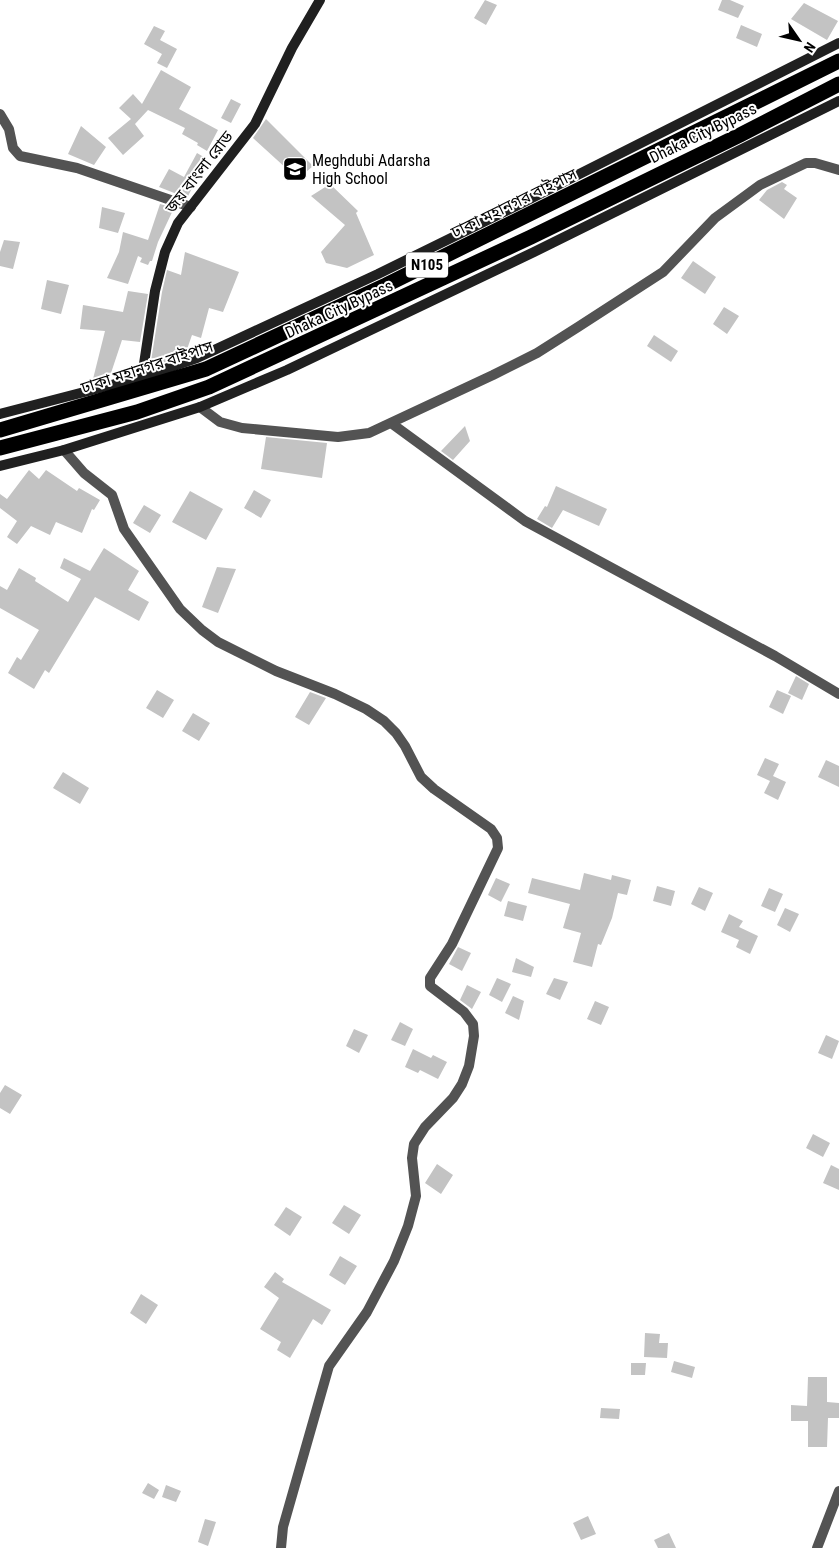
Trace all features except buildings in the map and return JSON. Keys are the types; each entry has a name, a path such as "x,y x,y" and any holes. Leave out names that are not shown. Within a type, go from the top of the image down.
{"highway":[{"name":"ঢাকা মহানগর বাইপাস","path":"0,430 206,369 386,285 839,61"},
{"name":"Dhaka City Bypass","path":"0,448 137,412 209,387 513,245 740,136 839,84"}],"main road":[{"name":"জয় বাংলা রোড","path":"142,377 155,292 165,252 178,222 255,124 292,48 320,0"},
{"path":"0,414 142,377 196,358 387,270 839,43"},
{"path":"0,466 64,450 200,407 287,370 410,312 839,101"}],"street":[{"path":"0,114 9,129 13,148 20,156 77,168 190,207"},
{"path":"200,407 220,422 230,426 338,437 370,433 537,353 669,266 715,218 760,185 806,163 815,163 839,170"},
{"path":"391,423 525,521 782,659 839,694"},
{"path":"64,450 84,473 112,495 128,535 176,603 202,630 218,642 276,670 335,694 384,721 405,746 421,777 434,790 491,829 497,838 498,848 465,918 452,944 430,978 430,986 464,1012 473,1024 474,1036 469,1066 462,1084 453,1098 425,1127 414,1144 412,1158 416,1196 408,1226 394,1261 367,1312 329,1366 283,1527 281,1548"},
{"path":"817,1548 839,1491"}],"place":[{"name":"Meghdubi Adarsha High School","path":"295,169"}]}
